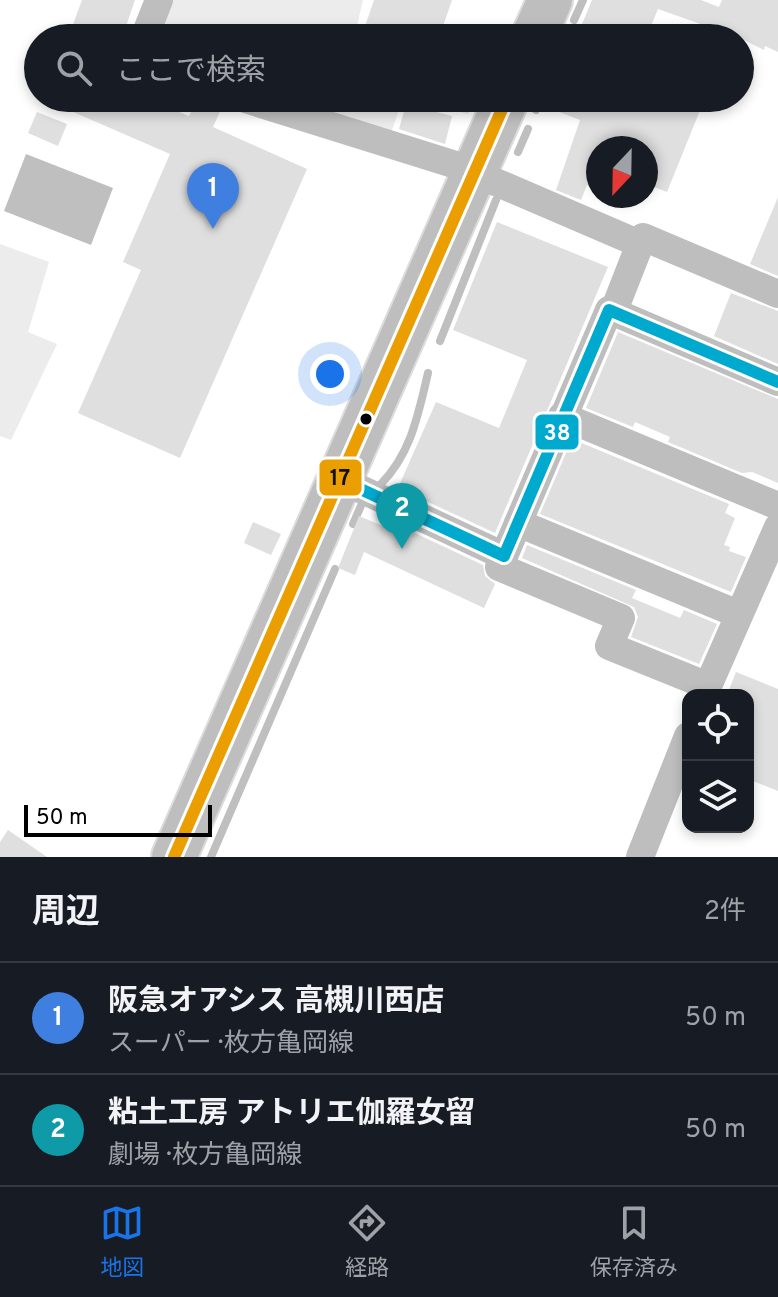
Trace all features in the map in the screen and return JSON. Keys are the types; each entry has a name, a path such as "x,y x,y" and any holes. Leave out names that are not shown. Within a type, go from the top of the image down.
{"main road":[{"path":"539,24 550,0"},
{"path":"174,857 501,112"}],"street":[{"path":"150,24 159,0"},
{"path":"285,112 474,173 640,244"},
{"path":"613,313 643,237 778,294"},
{"path":"702,689 609,646 621,618 499,567 609,310 778,382"},
{"path":"562,416 778,506"},
{"path":"339,479 504,556"},
{"path":"518,523 738,614"},
{"path":"707,689 778,527"},
{"path":"640,857 682,751"}],"shaded area":[{"path":"167,0 363,0 357,24 158,24"},
{"path":"326,112 398,112 390,136"},
{"path":"26,154 113,188 91,245 4,211"},
{"path":"0,244 49,262 28,332 57,344 11,440 0,436"}],"building":[{"path":"82,0 135,0 127,24 73,24"},
{"path":"374,0 452,0 444,24 366,24"},
{"path":"592,0 701,0 719,7 722,0 778,0 778,52 754,45 754,24 700,24 658,9 652,24 582,24"},
{"path":"37,112 67,124 58,146 28,133"},
{"path":"73,112 179,112 189,116 191,112 220,112 213,127 307,169 180,458 78,413 141,270 123,262 170,154"},
{"path":"404,112 437,112 452,116 445,144 399,129"},
{"path":"559,112 699,112 667,192 658,189 658,136 586,136 586,188 581,200 556,190 580,120"},
{"path":"778,197 778,276 750,264"},
{"path":"497,222 608,267 495,533 398,488 436,402 499,428 527,360 453,330"},
{"path":"731,293 778,311 778,364 714,336"},
{"path":"618,332 778,399 778,483 752,472 742,473 668,442 670,437 635,422 633,427 586,408"},
{"path":"572,439 729,504 725,513 735,518 724,545 730,547 729,551 746,557 731,592 540,514"},
{"path":"359,516 383,526 385,519 483,565 485,576 495,584 484,608 364,552 355,575 338,568"},
{"path":"253,522 281,534 271,555 244,543"},
{"path":"527,545 636,590 632,598 680,618 684,610 717,624 699,664 631,637 638,617 634,607 522,558"},
{"path":"736,672 778,689 778,791 754,781 754,689 729,689"},
{"path":"8,830 47,857 0,857 0,842"}],"waterway":[{"path":"574,20 583,0"},
{"path":"518,152 528,129"},
{"path":"440,341 496,200"},
{"path":"380,485 406,447 417,419 428,373"},
{"path":"353,524 363,501"},
{"path":"211,857 335,569"}],"transit line":[{"name":"17","path":"174,857 501,112"},
{"name":"38","path":"339,479 504,556 609,310 778,382"}],"place":[{"name":"阪急オアシス 高槻川西店","path":"213,229"},
{"name":"粘土工房 アトリエ伽羅女留","path":"402,549"}]}
